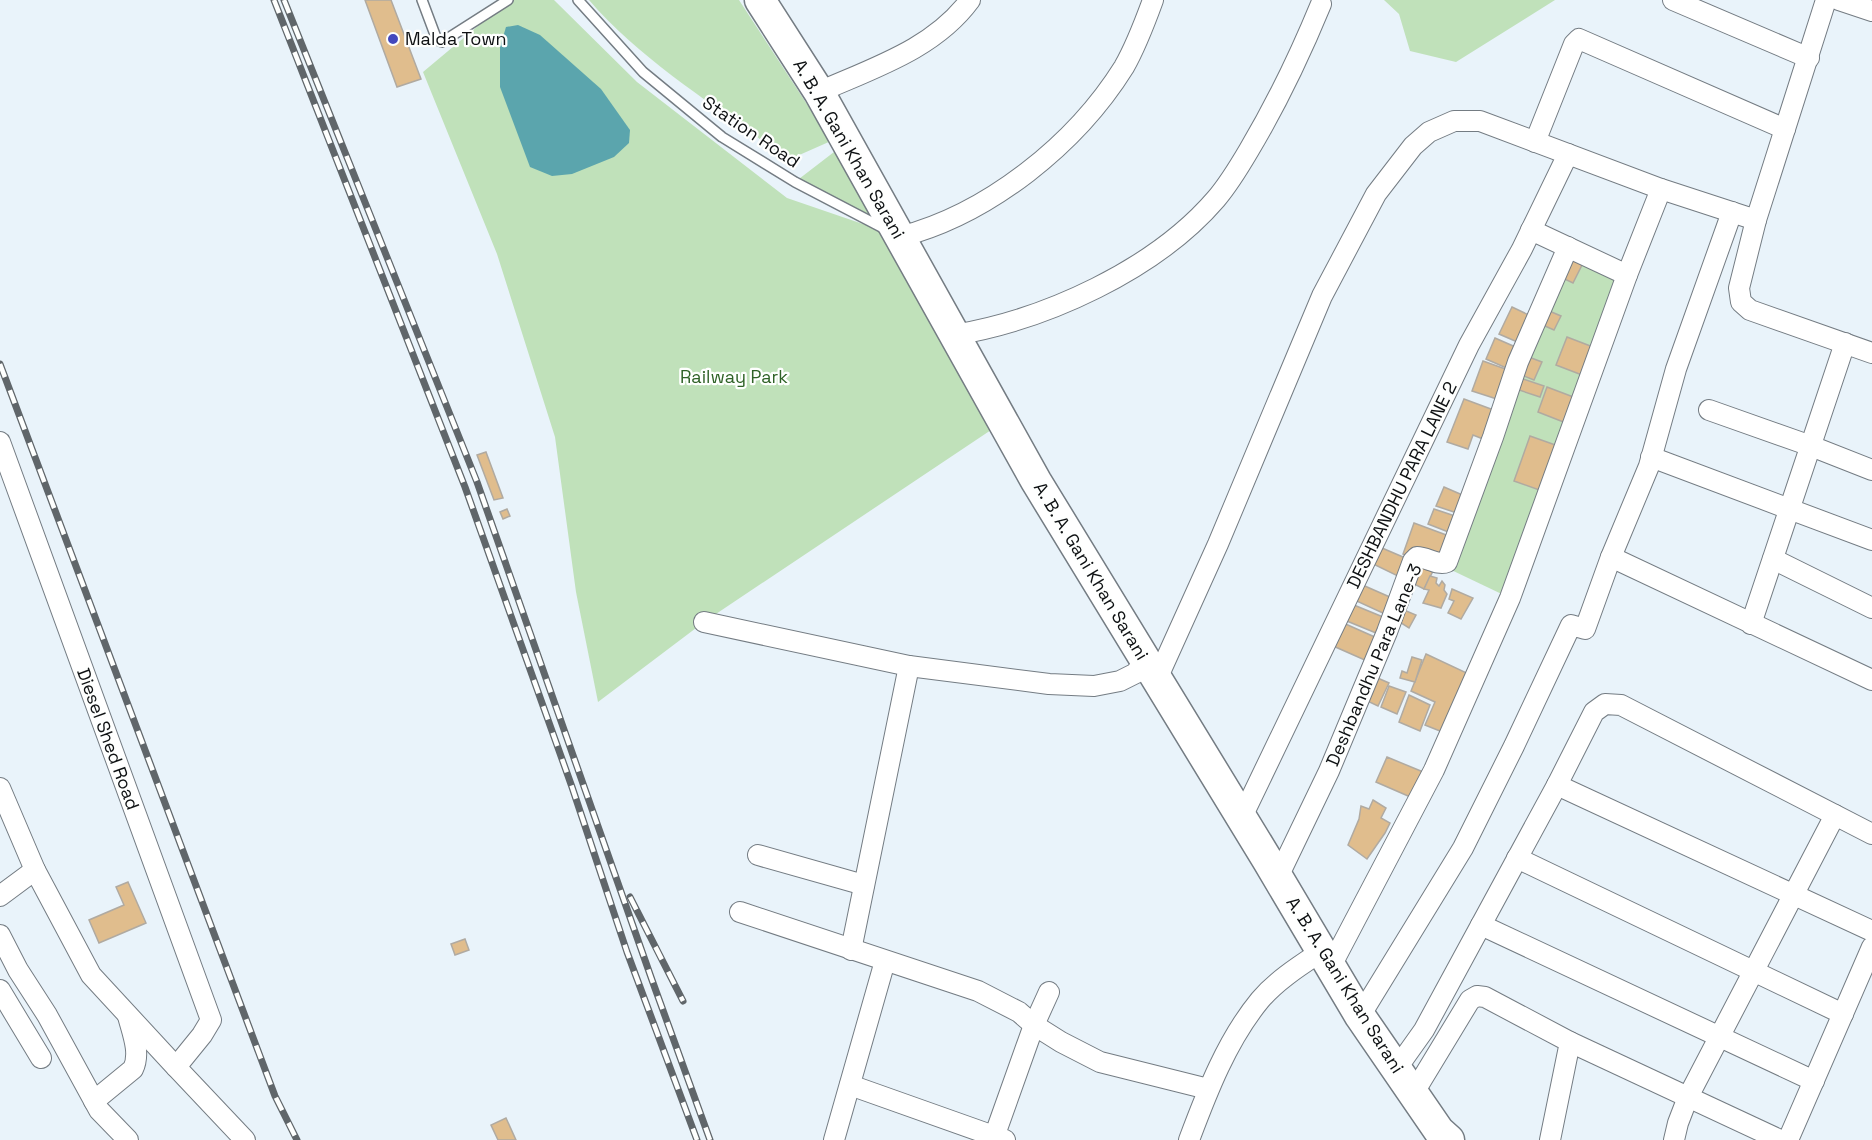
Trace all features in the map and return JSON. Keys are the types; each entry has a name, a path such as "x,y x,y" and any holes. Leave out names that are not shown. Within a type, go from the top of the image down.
{"main road":[{"name":"A. B. A. Gani Khan Sarani","path":"760,0 819,92 1036,481 1242,817 1360,1016 1443,1137"}],"street":[{"path":"819,92 907,53 942,30 970,0"},
{"path":"900,237 922,231 982,202 1043,161 1102,99 1125,65 1153,0"},
{"path":"1673,0 1809,58"},
{"path":"1826,0 1756,220 1739,288 1741,302 1750,310 1872,353"},
{"path":"1839,0 1872,11"},
{"path":"954,335 984,330 1037,314 1124,274 1167,245 1217,198 1242,162 1291,74 1322,1"},
{"path":"1535,142 1574,44 1580,39 1785,129"},
{"path":"704,622 909,666 1049,684 1094,686 1120,681 1151,669 1218,544 1322,296 1376,194 1413,146 1429,132 1454,121 1480,121 1661,189 1756,220"},
{"name":"DESHBANDHU PARA LANE 2","path":"1242,817 1469,345 1531,230 1568,154"},
{"path":"1189,1140 1208,1089 1237,1032 1261,999 1290,973 1326,958 1434,770 1510,598 1627,275 1661,189"},
{"path":"1360,1016 1463,848 1571,625 1585,629 1611,557 1652,457 1676,369 1732,212"},
{"path":"1531,230 1627,275"},
{"name":"Deshbandhu Para Lane-3","path":"1278,877 1329,771 1413,561 1417,557 1423,557 1440,563 1447,562 1518,362 1568,247"},
{"path":"1751,624 1845,343"},
{"path":"1710,410 1872,470"},
{"name":"Diesel Shed Road","path":"0,442 211,1020 176,1068"},
{"path":"1652,457 1872,540"},
{"path":"1611,557 1872,680"},
{"path":"1773,559 1872,608"},
{"path":"851,950 909,666"},
{"path":"1397,1068 1424,1030 1594,712 1605,704 1621,705 1872,834"},
{"path":"1557,785 1872,931"},
{"path":"0,788 35,870 91,975 245,1140"},
{"path":"1674,1140 1688,1097 1835,815"},
{"path":"758,855 864,885"},
{"path":"1517,858 1843,1014"},
{"path":"0,897 35,870"},
{"path":"740,912 978,991 1019,1012 1034,1025 1061,1042 1100,1062 1208,1089"},
{"path":"1481,924 1814,1081"},
{"path":"0,935 94,1101 108,1122 128,1140"},
{"path":"1788,1140 1872,947"},
{"path":"834,1140 885,961"},
{"path":"0,990 41,1058"},
{"path":"850,1085 997,1139 1034,1025 1049,992"},
{"path":"1413,1094 1470,1000 1477,996 1485,997 1570,1042 1780,1140"},
{"path":"94,1101 136,1064 136,1053 128,1016"},
{"path":"1550,1140 1570,1042"}],"lane":[{"path":"422,0 437,40 442,42 508,0"},
{"name":"Station Road","path":"578,0 643,72 722,137 795,182 900,237"}],"green space":[{"name":"Railway Park","path":"509,0 554,0 637,82 787,198 895,235 795,182 847,142 1003,422 704,622 598,702 576,592 555,437 497,254 423,72"},
{"path":"589,0 739,0 831,141 788,160 684,85 634,45"},
{"path":"1384,0 1555,0 1456,62 1410,51 1399,14"},
{"path":"1568,248 1626,275 1510,598 1445,567"}],"water":[{"path":"518,25 540,35 601,89 630,130 629,143 614,157 572,174 552,176 530,167 500,87 500,47 506,27"}],"building":[{"name":"Malda Town","path":"365,0 391,0 421,79 397,87"},
{"path":"1568,250 1585,259 1573,283 1556,275"},
{"path":"1512,307 1535,318 1522,344 1499,334"},
{"path":"1542,308 1561,316 1554,330 1536,322"},
{"path":"1567,337 1593,347 1582,375 1556,365"},
{"path":"1495,338 1520,349 1511,370 1486,359"},
{"path":"1526,356 1542,362 1534,380 1519,374"},
{"path":"1483,361 1511,371 1500,400 1472,391"},
{"path":"1517,377 1544,386 1540,397 1513,388"},
{"path":"1547,387 1576,398 1566,423 1538,412"},
{"path":"1464,399 1499,412 1488,441 1473,435 1468,449 1447,442"},
{"path":"1530,436 1561,447 1545,492 1514,481"},
{"path":"486,452 503,498 494,500 477,455"},
{"path":"1444,487 1467,497 1460,514 1436,506"},
{"path":"507,509 510,516 503,519 500,512"},
{"path":"1434,509 1458,517 1451,533 1428,524"},
{"path":"1414,523 1449,536 1440,560 1413,548 1410,557 1403,554"},
{"path":"1375,545 1410,560 1404,579 1367,561"},
{"path":"1416,562 1433,571 1424,589 1408,581"},
{"path":"1430,576 1437,578 1436,583 1439,586 1442,581 1445,585 1444,590 1447,594 1441,608 1423,603 1429,590 1424,589"},
{"path":"1358,583 1392,598 1385,614 1350,598"},
{"path":"1452,589 1473,598 1461,619 1448,613 1454,601 1449,599"},
{"path":"1349,603 1383,617 1376,633 1342,619"},
{"path":"1404,610 1416,615 1409,628 1398,621"},
{"path":"1341,622 1377,638 1367,661 1331,645"},
{"path":"1426,654 1471,675 1445,733 1425,725 1435,702 1411,691"},
{"path":"1412,657 1422,660 1415,682 1400,678 1402,671 1407,673"},
{"path":"1373,676 1389,683 1378,706 1363,699"},
{"path":"1389,686 1406,692 1397,714 1381,707"},
{"path":"1409,695 1430,705 1420,731 1399,722"},
{"path":"1387,757 1428,774 1415,799 1376,782"},
{"path":"1373,800 1386,808 1381,818 1390,823 1367,859 1348,845 1359,819 1361,806 1369,809"},
{"path":"128,882 146,923 99,943 89,920 124,905 116,887"},
{"path":"465,939 469,950 455,955 451,944"},
{"path":"506,1118 516,1140 498,1140 491,1125"}],"railway":[{"path":"274,0 465,487 572,787 627,952 697,1140"},
{"path":"284,0 477,482 710,1140"},
{"path":"0,364 275,1096 297,1140"},
{"path":"630,897 683,1001"}],"place":[{"name":"Malda Town","path":"393,39"}]}
